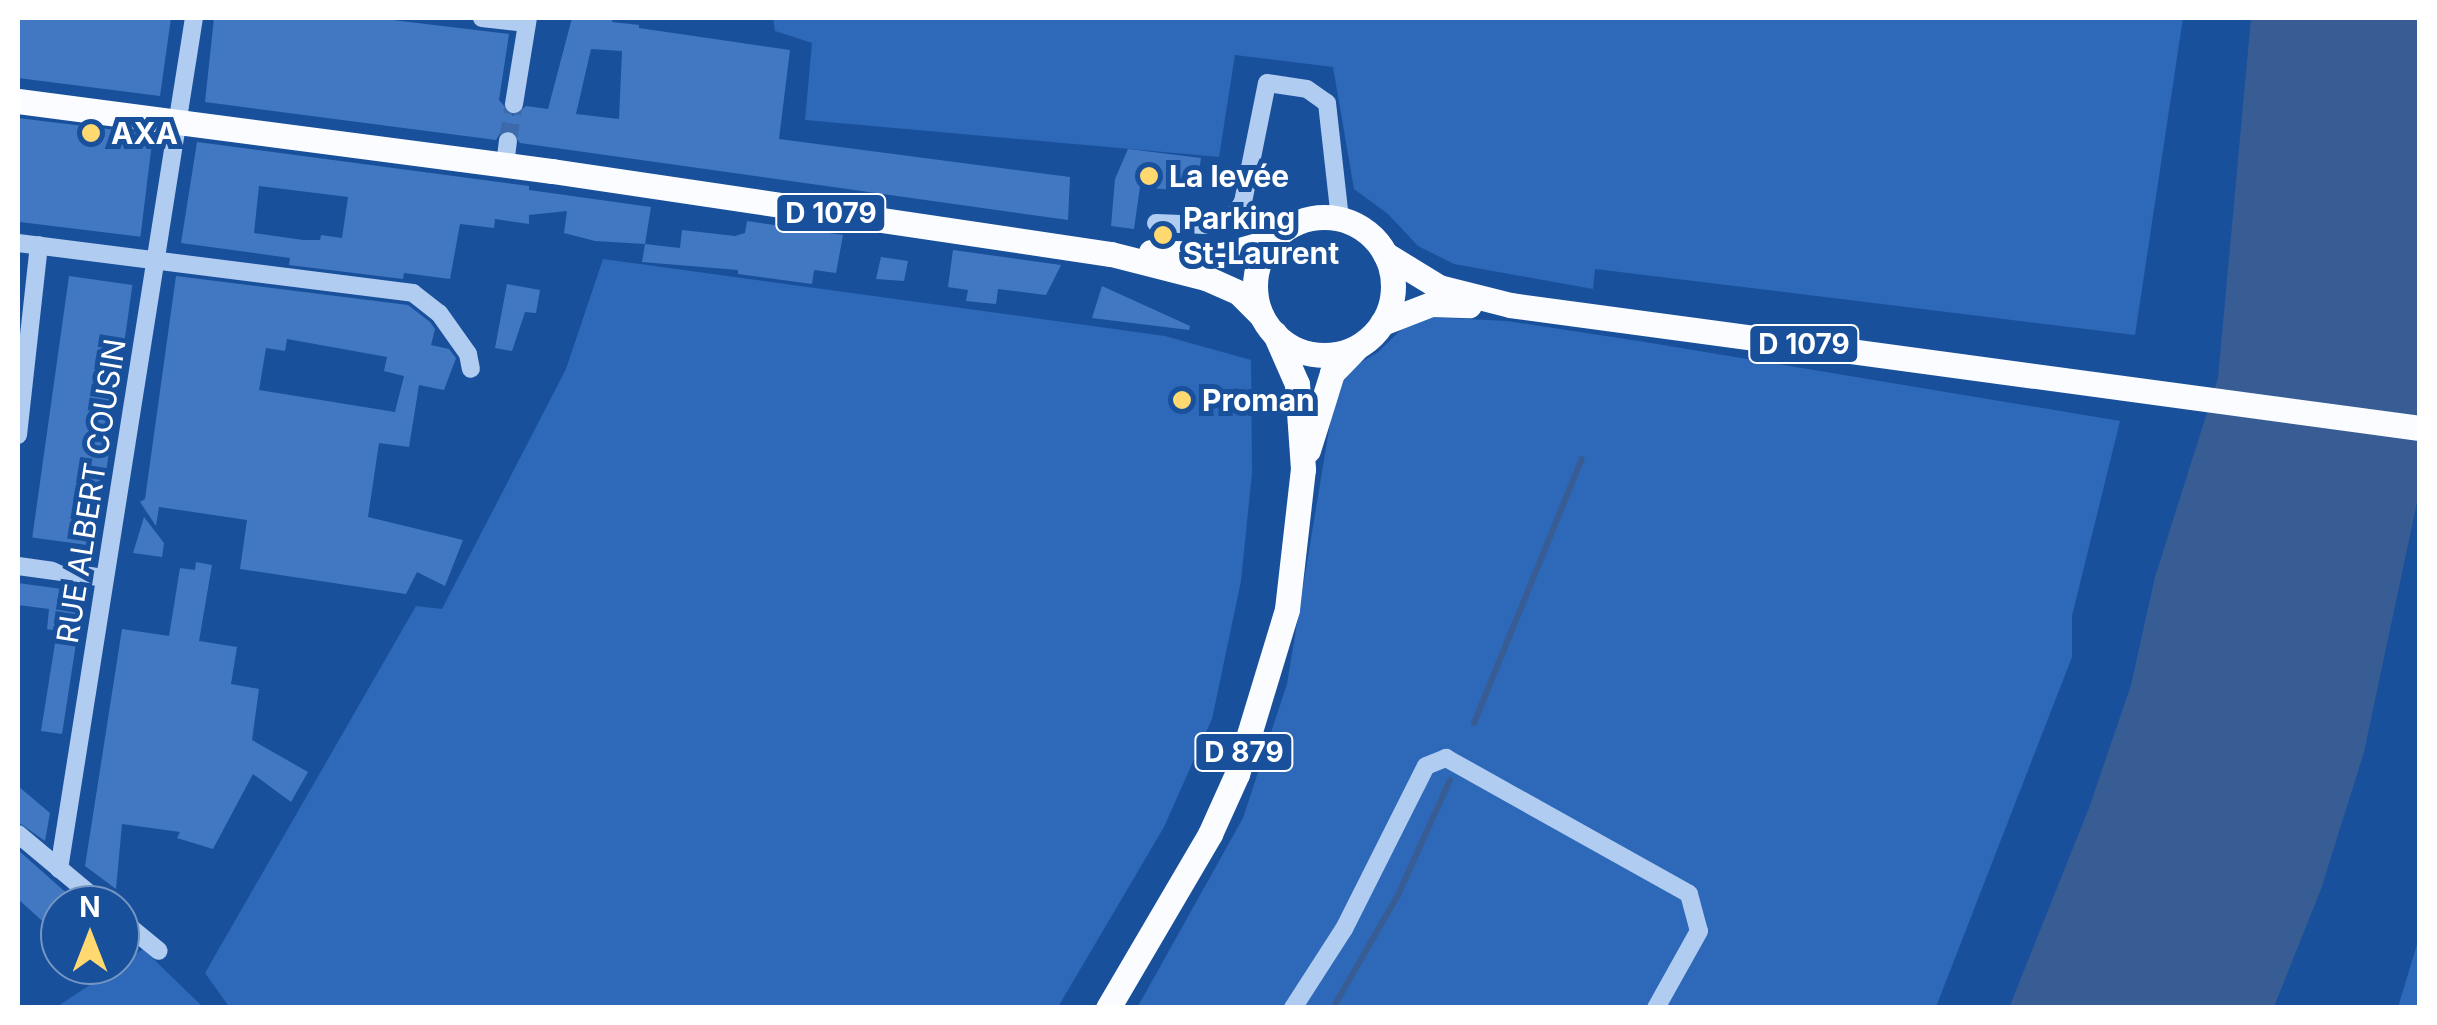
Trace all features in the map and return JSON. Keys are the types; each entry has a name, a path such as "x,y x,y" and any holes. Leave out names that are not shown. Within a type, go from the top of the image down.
{"main road":[{"name":"D 1079","path":"18,100 178,122 507,153 1111,254 1206,278 1238,292 1268,324"},
{"path":"1340,219 1358,226 1385,254 1393,292 1382,323 1359,345 1344,352 1312,354 1268,324 1255,277 1271,241 1302,220 1340,219"},
{"name":"D 1079","path":"1111,254 1222,254 1271,241"},
{"name":"D 1079","path":"1385,254 1439,287 1510,305 2420,428"},
{"name":"D 1079","path":"1382,323 1432,304 1510,305"},
{"name":"D 879","path":"1268,324 1297,384 1303,469"},
{"name":"D 879","path":"1108,1008 1210,834 1237,774 1287,610 1303,469 1332,373 1359,345"}],"street":[{"name":"RUE ALBERT COUSIN","path":"59,870 194,18"},
{"path":"482,18 527,20 514,104"},
{"path":"1156,223 1204,225 1235,214 1243,202 1267,83 1307,88 1326,102 1340,219"},
{"path":"18,242 412,293 439,314 468,354 471,368"},
{"path":"18,435 39,245"},
{"path":"18,566 104,578"},
{"path":"1293,1008 1344,929 1426,766 1446,758 1689,894 1699,931 1656,1008"},
{"path":"18,834 78,885"},
{"path":"140,936 159,952"}],"shaded area":[{"path":"773,18 2183,18 2135,335 1595,269 1593,289 1454,264 1418,246 1388,214 1354,189 1333,67 1235,55 1219,157 805,120 812,43 775,31"},
{"path":"2251,18 2419,18 2419,493 2364,752 2321,889 2274,1007 2009,1008 2089,808 2131,685 2155,577 2218,378"},
{"path":"603,259 1165,336 1251,360 1252,473 1241,581 1212,719 1164,827 1058,1007 230,1008 205,973 416,606 442,609 566,369"},
{"path":"1428,317 1507,321 2120,421 2072,616 2072,657 1936,1007 1137,1008 1243,818 1287,684 1335,393 1355,366 1378,352 1403,328"},
{"path":"2419,938 2419,1007 2398,1007"},
{"path":"143,949 203,1007 55,1008 90,985 140,985"}],"building":[{"path":"18,18 171,18 160,96 18,78"},
{"path":"214,18 376,18 509,34 499,100 513,116 526,106 548,109 572,18 613,18 612,22 639,28 790,50 779,139 1070,177 1068,220 520,143 510,129 502,130 496,140 205,102","holes":["591,49 622,51 619,119 576,114"]},
{"path":"18,118 153,135 140,237 18,222"},
{"path":"197,142 529,186 529,190 651,207 645,244 595,241 564,233 567,211 529,215 529,224 495,219 494,228 460,224 450,279 404,273 403,279 289,265 290,258 181,243","holes":["259,186 348,197 342,238 321,235 320,240 303,240 254,233"]},
{"path":"1128,149 1201,158 1196,192 1140,187 1134,229 1111,226 1115,179"},
{"path":"747,221 843,235 836,273 814,270 812,284 738,274 738,270 642,262 645,244 680,248 682,230 735,236 745,233"},
{"path":"953,250 1061,265 1046,295 998,289 996,304 966,301 968,290 948,287"},
{"path":"881,257 908,261 904,281 876,279"},
{"path":"69,276 132,285 96,546 32,537"},
{"path":"176,276 408,305 435,329 431,345 449,349 456,358 444,390 419,385 409,447 379,443 368,517 463,540 445,586 417,572 406,594 240,569 247,520 159,507 156,526 140,502 145,499","holes":["287,339 387,357 384,371 404,376 395,412 259,390 266,348 285,351"]},
{"path":"507,284 540,290 536,313 525,312 512,351 495,348"},
{"path":"1102,286 1190,326 1189,330 1092,318"},
{"path":"144,517 164,543 162,557 133,553"},
{"path":"196,562 212,565 199,641 237,647 231,684 259,689 252,740 308,772 291,802 253,774 213,849 177,838 180,832 122,824 116,885 111,885 85,866 122,629 169,636 180,568 195,570"},
{"path":"18,583 84,592 62,734 41,731 57,631 47,629 49,609 18,605"},
{"path":"18,786 50,813 45,841 18,822"},
{"path":"18,850 57,885 40,885 40,919 18,899"}],"waterway":[{"path":"1474,723 1582,459"},
{"path":"1333,1008 1398,895 1450,780"}],"tunnel":[{"path":"508,141 514,104"}],"place":[{"name":"AXA","path":"91,133"},
{"name":"La levée","path":"1149,176"},
{"name":"Parking St-Laurent","path":"1163,235"},
{"name":"Proman","path":"1182,400"}]}
